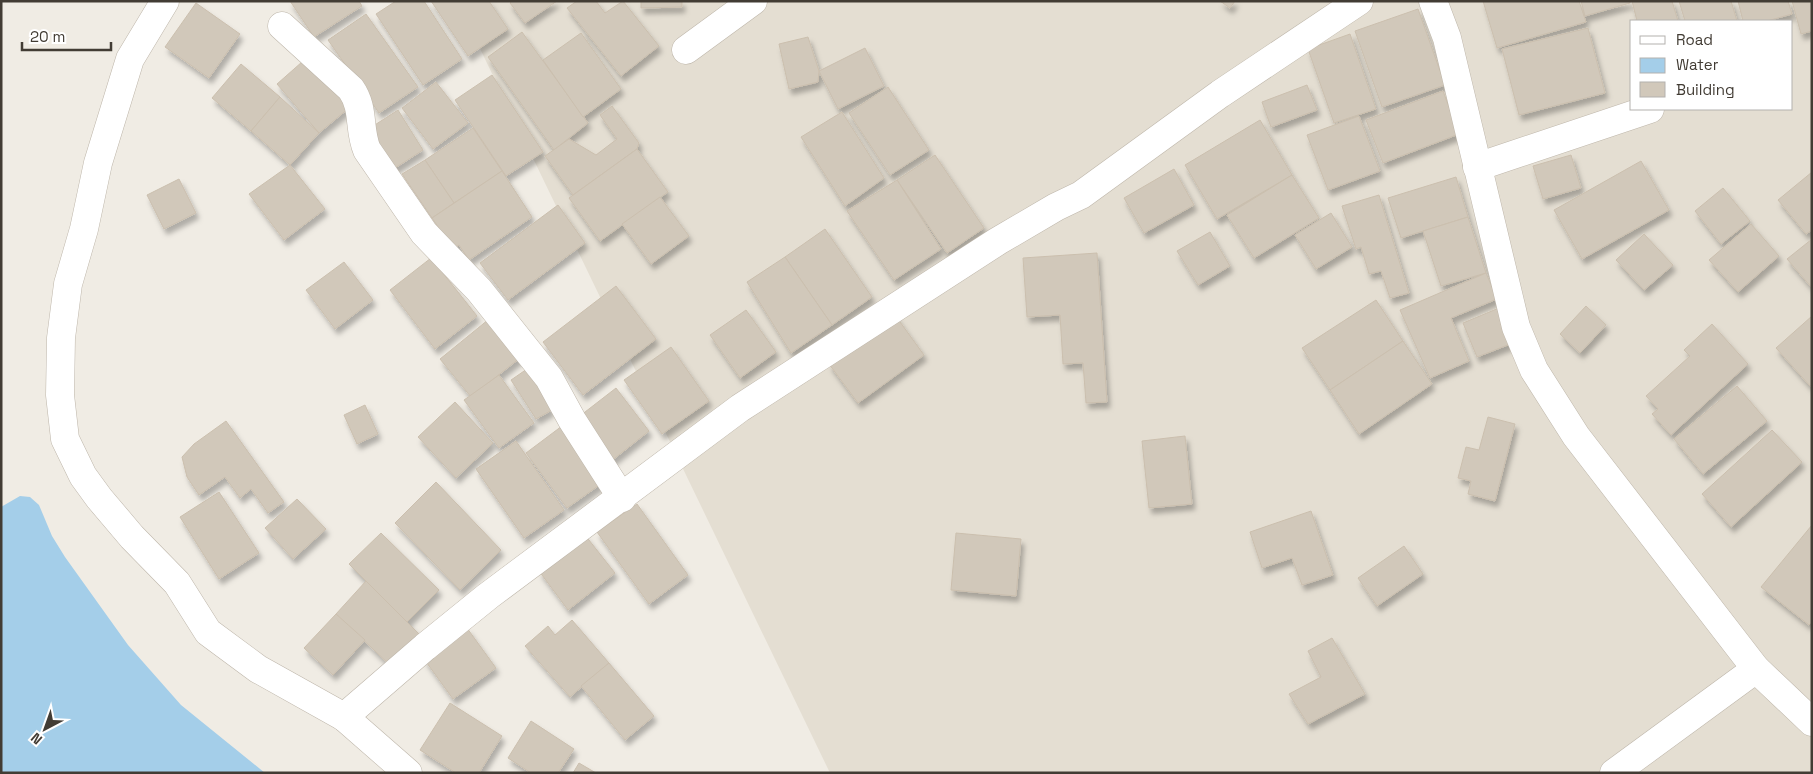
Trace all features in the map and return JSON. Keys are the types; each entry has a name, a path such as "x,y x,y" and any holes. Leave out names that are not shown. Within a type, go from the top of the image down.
{"street":[{"path":"165,1 130,58 98,163 84,229 68,284 61,338 60,395 65,439 83,476 99,498 132,537 177,583 208,632 258,669 344,718 408,773"},
{"path":"686,50 753,1"},
{"path":"344,718 425,647 488,596 622,498 740,408 998,241 1056,207 1082,195 1220,94 1359,1"},
{"path":"1433,1 1447,38 1516,327 1534,370 1576,436 1756,669 1812,722"},
{"path":"282,26 358,98 362,116 362,139 367,150 424,234 479,290 544,371 622,498"},
{"path":"1477,167 1647,110"},
{"path":"1614,773 1756,669"}],"shaded area":[{"path":"457,1 1812,1 1812,773 830,773"}],"water":[{"path":"20,496 30,497 39,505 52,536 65,557 128,645 181,705 265,773 1,773 1,507"}],"building":[{"path":"290,1 359,1 362,6 314,37"},
{"path":"396,1 424,1 462,59 423,85 376,14"},
{"path":"431,1 489,1 508,29 468,56"},
{"path":"512,1 557,1 525,23 510,3"},
{"path":"577,1 596,1 605,13 623,1 659,46 621,76 567,8"},
{"path":"641,1 682,1 682,7 641,8"},
{"path":"1220,1 1235,1 1230,8"},
{"path":"1483,1 1579,1 1586,22 1497,48"},
{"path":"1581,1 1630,1 1630,3 1585,16"},
{"path":"1632,1 1672,1 1678,20 1637,20"},
{"path":"1679,1 1731,1 1737,20 1685,20"},
{"path":"1738,1 1788,1 1792,14 1771,20 1743,20"},
{"path":"1792,1 1812,1 1812,31 1801,34"},
{"path":"196,3 240,34 209,78 165,47"},
{"path":"1418,9 1445,85 1382,107 1355,31"},
{"path":"366,14 418,87 379,113 328,40"},
{"path":"1588,28 1605,93 1519,115 1502,49"},
{"path":"522,32 588,123 554,150 488,57"},
{"path":"581,33 621,89 583,117 543,60"},
{"path":"1350,34 1376,109 1334,123 1308,49"},
{"path":"808,37 819,71 818,82 789,89 779,44"},
{"path":"865,48 884,86 838,109 819,71"},
{"path":"311,54 355,103 319,133 277,84"},
{"path":"241,64 280,97 251,131 212,98"},
{"path":"492,75 543,152 506,176 455,100"},
{"path":"436,82 468,123 433,149 402,108"},
{"path":"1307,85 1317,110 1271,127 1262,102"},
{"path":"888,87 929,150 890,175 849,113"},
{"path":"1443,91 1459,134 1383,163 1366,120"},
{"path":"280,97 319,133 290,165 251,131"},
{"path":"612,106 639,143 637,149 573,195 545,156 569,139 596,155 617,139 600,115"},
{"path":"398,110 423,150 392,170 367,130"},
{"path":"842,112 884,178 845,206 801,137"},
{"path":"1359,116 1380,171 1328,190 1307,135"},
{"path":"1260,120 1292,175 1217,219 1185,165"},
{"path":"473,128 502,171 454,203 425,160"},
{"path":"637,149 668,192 600,241 569,198"},
{"path":"935,155 984,228 947,253 897,180"},
{"path":"1571,155 1581,188 1543,199 1533,166"},
{"path":"425,160 454,203 432,218 402,174"},
{"path":"1641,161 1669,210 1582,259 1554,210"},
{"path":"290,165 325,209 284,240 249,194"},
{"path":"1174,169 1194,205 1144,233 1124,198"},
{"path":"502,171 532,217 469,260 459,245 453,249 432,218"},
{"path":"1812,172 1812,230 1806,234 1778,200"},
{"path":"1292,175 1319,218 1254,258 1227,215"},
{"path":"1456,177 1468,217 1401,238 1388,198"},
{"path":"179,179 196,213 164,229 147,195"},
{"path":"897,180 941,249 894,280 847,211"},
{"path":"1723,188 1750,221 1721,244 1695,211"},
{"path":"1379,195 1409,293 1390,298 1381,271 1369,274 1361,247 1356,249 1342,206"},
{"path":"660,197 689,236 651,264 622,224"},
{"path":"558,205 585,243 508,300 480,263"},
{"path":"1331,213 1352,247 1316,269 1295,235"},
{"path":"1468,217 1486,273 1441,286 1423,231"},
{"path":"1751,224 1779,256 1738,292 1709,260"},
{"path":"825,229 872,297 832,325 785,257"},
{"path":"1210,232 1230,266 1198,285 1177,251"},
{"path":"1644,234 1673,265 1644,290 1616,260"},
{"path":"1812,239 1812,288 1787,259"},
{"path":"1097,253 1107,402 1086,403 1083,363 1063,364 1060,315 1027,317 1023,258"},
{"path":"785,257 832,325 791,353 747,282"},
{"path":"431,258 477,316 435,349 390,290"},
{"path":"344,262 373,300 335,329 306,290"},
{"path":"1486,273 1497,299 1451,318 1469,361 1430,378 1400,310"},
{"path":"616,286 656,339 583,395 543,342"},
{"path":"1376,300 1403,341 1330,390 1302,348"},
{"path":"1586,306 1606,325 1580,353 1560,334"},
{"path":"1499,308 1513,343 1477,357 1463,323"},
{"path":"746,310 776,352 740,378 710,335"},
{"path":"494,315 525,354 471,397 440,359"},
{"path":"895,315 924,355 858,403 829,364"},
{"path":"1812,316 1812,385 1810,386 1776,348"},
{"path":"1712,324 1748,364 1671,435 1652,414 1658,409 1646,396 1690,356 1684,350"},
{"path":"1403,341 1432,384 1359,434 1330,390"},
{"path":"671,347 709,401 662,434 624,380"},
{"path":"527,369 552,410 536,419 511,380"},
{"path":"499,375 534,423 499,448 464,400"},
{"path":"1737,386 1767,421 1703,474 1674,439"},
{"path":"616,388 649,431 610,462 576,419"},
{"path":"455,402 493,443 456,478 418,437"},
{"path":"365,405 378,434 357,444 344,415"},
{"path":"1488,417 1515,424 1495,501 1468,494 1471,481 1458,478 1466,447 1479,450"},
{"path":"226,421 284,502 268,513 251,489 240,498 225,477 199,495 187,477 182,457 194,444"},
{"path":"566,423 608,479 567,508 526,453"},
{"path":"1772,430 1802,462 1731,527 1702,494"},
{"path":"1185,436 1192,504 1149,508 1142,441"},
{"path":"516,441 564,510 524,538 476,469"},
{"path":"436,482 501,550 460,590 395,523"},
{"path":"219,492 259,553 219,579 180,517"},
{"path":"297,499 326,529 293,559 265,528"},
{"path":"637,504 688,575 649,604 597,532"},
{"path":"1311,511 1333,575 1302,585 1292,558 1262,568 1250,532"},
{"path":"1812,525 1812,622 1809,625 1761,587"},
{"path":"381,533 439,590 407,622 349,564"},
{"path":"956,533 1021,539 1016,596 951,590"},
{"path":"585,535 615,573 568,610 539,571"},
{"path":"1404,546 1423,574 1377,606 1358,578"},
{"path":"366,581 424,639 394,669 336,614"},
{"path":"336,614 365,640 333,675 304,648"},
{"path":"572,620 609,663 570,697 525,646 548,626 555,635"},
{"path":"467,628 496,668 453,699 424,659"},
{"path":"1332,638 1365,694 1308,724 1289,694 1321,677 1308,651"},
{"path":"609,663 654,716 625,740 581,686"},
{"path":"450,703 502,736 479,773 456,773 420,750"},
{"path":"531,721 574,749 558,773 531,773 508,758"},
{"path":"579,763 596,773 573,773"}]}
